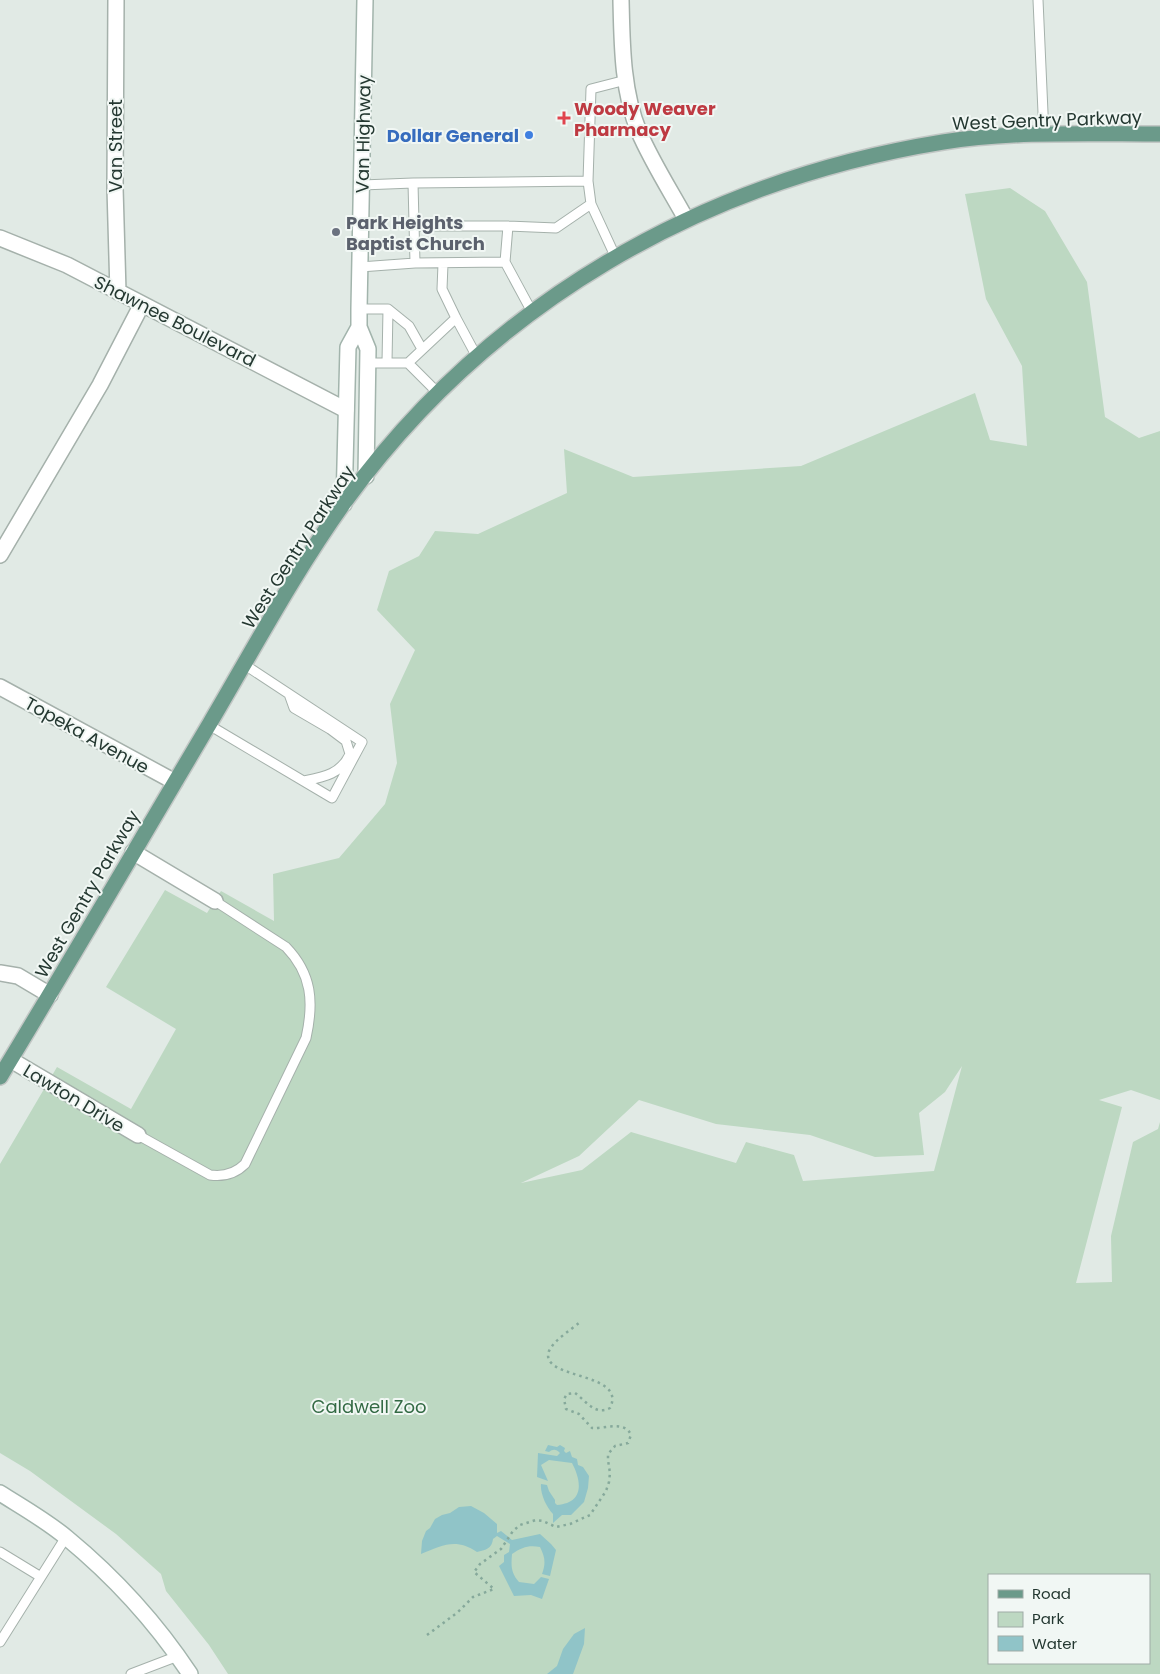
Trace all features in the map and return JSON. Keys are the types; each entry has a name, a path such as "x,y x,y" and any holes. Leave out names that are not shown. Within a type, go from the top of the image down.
{"main road":[{"name":"West Gentry Parkway","path":"0,1077 244,664 344,504 389,447 438,393 477,356 532,312 578,280 686,219 759,189 872,157 944,142 1044,135 1160,134"}],"street":[{"name":"Van Street","path":"116,0 115,188 118,292"},
{"name":"Van Highway","path":"365,0 359,327 368,349 366,476"},
{"path":"621,0 624,71 639,130 652,158 686,219"},
{"name":"Shawnee Boulevard","path":"0,238 67,265 346,410"},
{"path":"0,555 100,385 142,304"},
{"name":"Van Highway","path":"344,504 348,347 359,327"},
{"name":"Topeka Avenue","path":"0,687 175,782"},
{"path":"133,852 215,901"},
{"path":"0,973 18,976 50,994"},
{"name":"Lawton Drive","path":"11,1060 138,1135"},
{"path":"0,1493 66,1537 110,1578 153,1625 190,1674"}],"lane":[{"path":"1038,0 1044,135"},
{"path":"616,258 591,204 588,181 591,89 626,80"},
{"path":"362,185 588,181"},
{"path":"413,183 415,263"},
{"path":"413,226 556,228 591,204"},
{"path":"508,226 505,262 532,312"},
{"path":"360,267 415,263 505,262"},
{"path":"443,264 442,289 477,356"},
{"path":"359,309 388,309 409,326 422,349"},
{"path":"387,362 388,309"},
{"path":"408,363 456,318"},
{"path":"367,363 408,363 438,393"},
{"path":"209,725 332,798 362,742 244,664"},
{"path":"289,694 294,708 330,729 346,741 350,754 346,764 338,770 323,777 304,781"},
{"path":"138,1135 210,1175 219,1176 239,1170 245,1164 306,1038 311,999 306,977 294,955 286,947 215,901"},
{"path":"0,1642 66,1537"},
{"path":"0,1552 41,1577"},
{"path":"131,1674 178,1656"}],"path":[{"path":"427,1635 458,1612 473,1597 494,1589 474,1572 480,1564 501,1549 510,1535 520,1525 536,1520 556,1527 570,1524 590,1515 609,1482 608,1454 615,1446 628,1443 631,1439 630,1430 626,1428 614,1426 598,1429 592,1428 579,1414 566,1409 564,1399 567,1394 575,1393 594,1409 610,1408 613,1402 610,1392 604,1386 586,1377 561,1370 548,1357 557,1340 580,1322"}],"green space":[{"name":"Caldwell Zoo","path":"1010,188 1045,211 1087,282 1105,417 1139,438 1160,431 1160,1100 1131,1090 1099,1100 1122,1107 1076,1283 1112,1282 1111,1236 1133,1142 1158,1129 1160,1122 1160,1674 228,1674 209,1645 166,1591 161,1574 116,1534 30,1471 0,1453 0,1164 57,1067 131,1109 176,1029 106,987 165,890 207,913 221,891 274,921 273,874 339,858 385,804 397,763 390,704 415,650 377,610 389,571 419,556 435,531 478,534 567,493 564,449 633,477 801,466 975,393 990,440 1027,446 1022,366 986,299 965,194","holes":["962,1066 934,1171 803,1181 794,1155 746,1142 736,1163 631,1132 582,1170 521,1183 579,1156 639,1100 716,1124 810,1135 875,1157 924,1155 919,1113 945,1092"]}],"water":[{"path":"548,1445 557,1447 560,1445 565,1448 564,1451 566,1453 570,1451 572,1457 577,1459 578,1465 583,1467 589,1476 584,1502 571,1515 562,1515 553,1523 553,1514 544,1500 541,1484 547,1485 557,1505 572,1500 576,1496 579,1484 572,1463 549,1460 541,1465 548,1481 537,1477 538,1453 557,1456 560,1453 554,1450 545,1451"},
{"path":"471,1506 484,1513 497,1524 497,1533 501,1531 512,1540 540,1534 556,1550 550,1576 542,1574 544,1560 540,1547 526,1547 512,1554 512,1569 514,1576 519,1582 534,1584 541,1577 549,1579 542,1599 531,1595 514,1596 499,1566 504,1562 504,1555 509,1552 510,1544 497,1536 493,1539 490,1547 477,1552 462,1545 449,1544 421,1554 422,1541 426,1531 435,1519 459,1507"},
{"path":"585,1628 584,1644 573,1674 547,1674 557,1666 563,1649 574,1634"}],"place":[{"name":"Woody Weaver Pharmacy","path":"564,118"},
{"name":"Dollar General","path":"529,135"},
{"name":"Park Heights Baptist Church","path":"336,232"}]}
